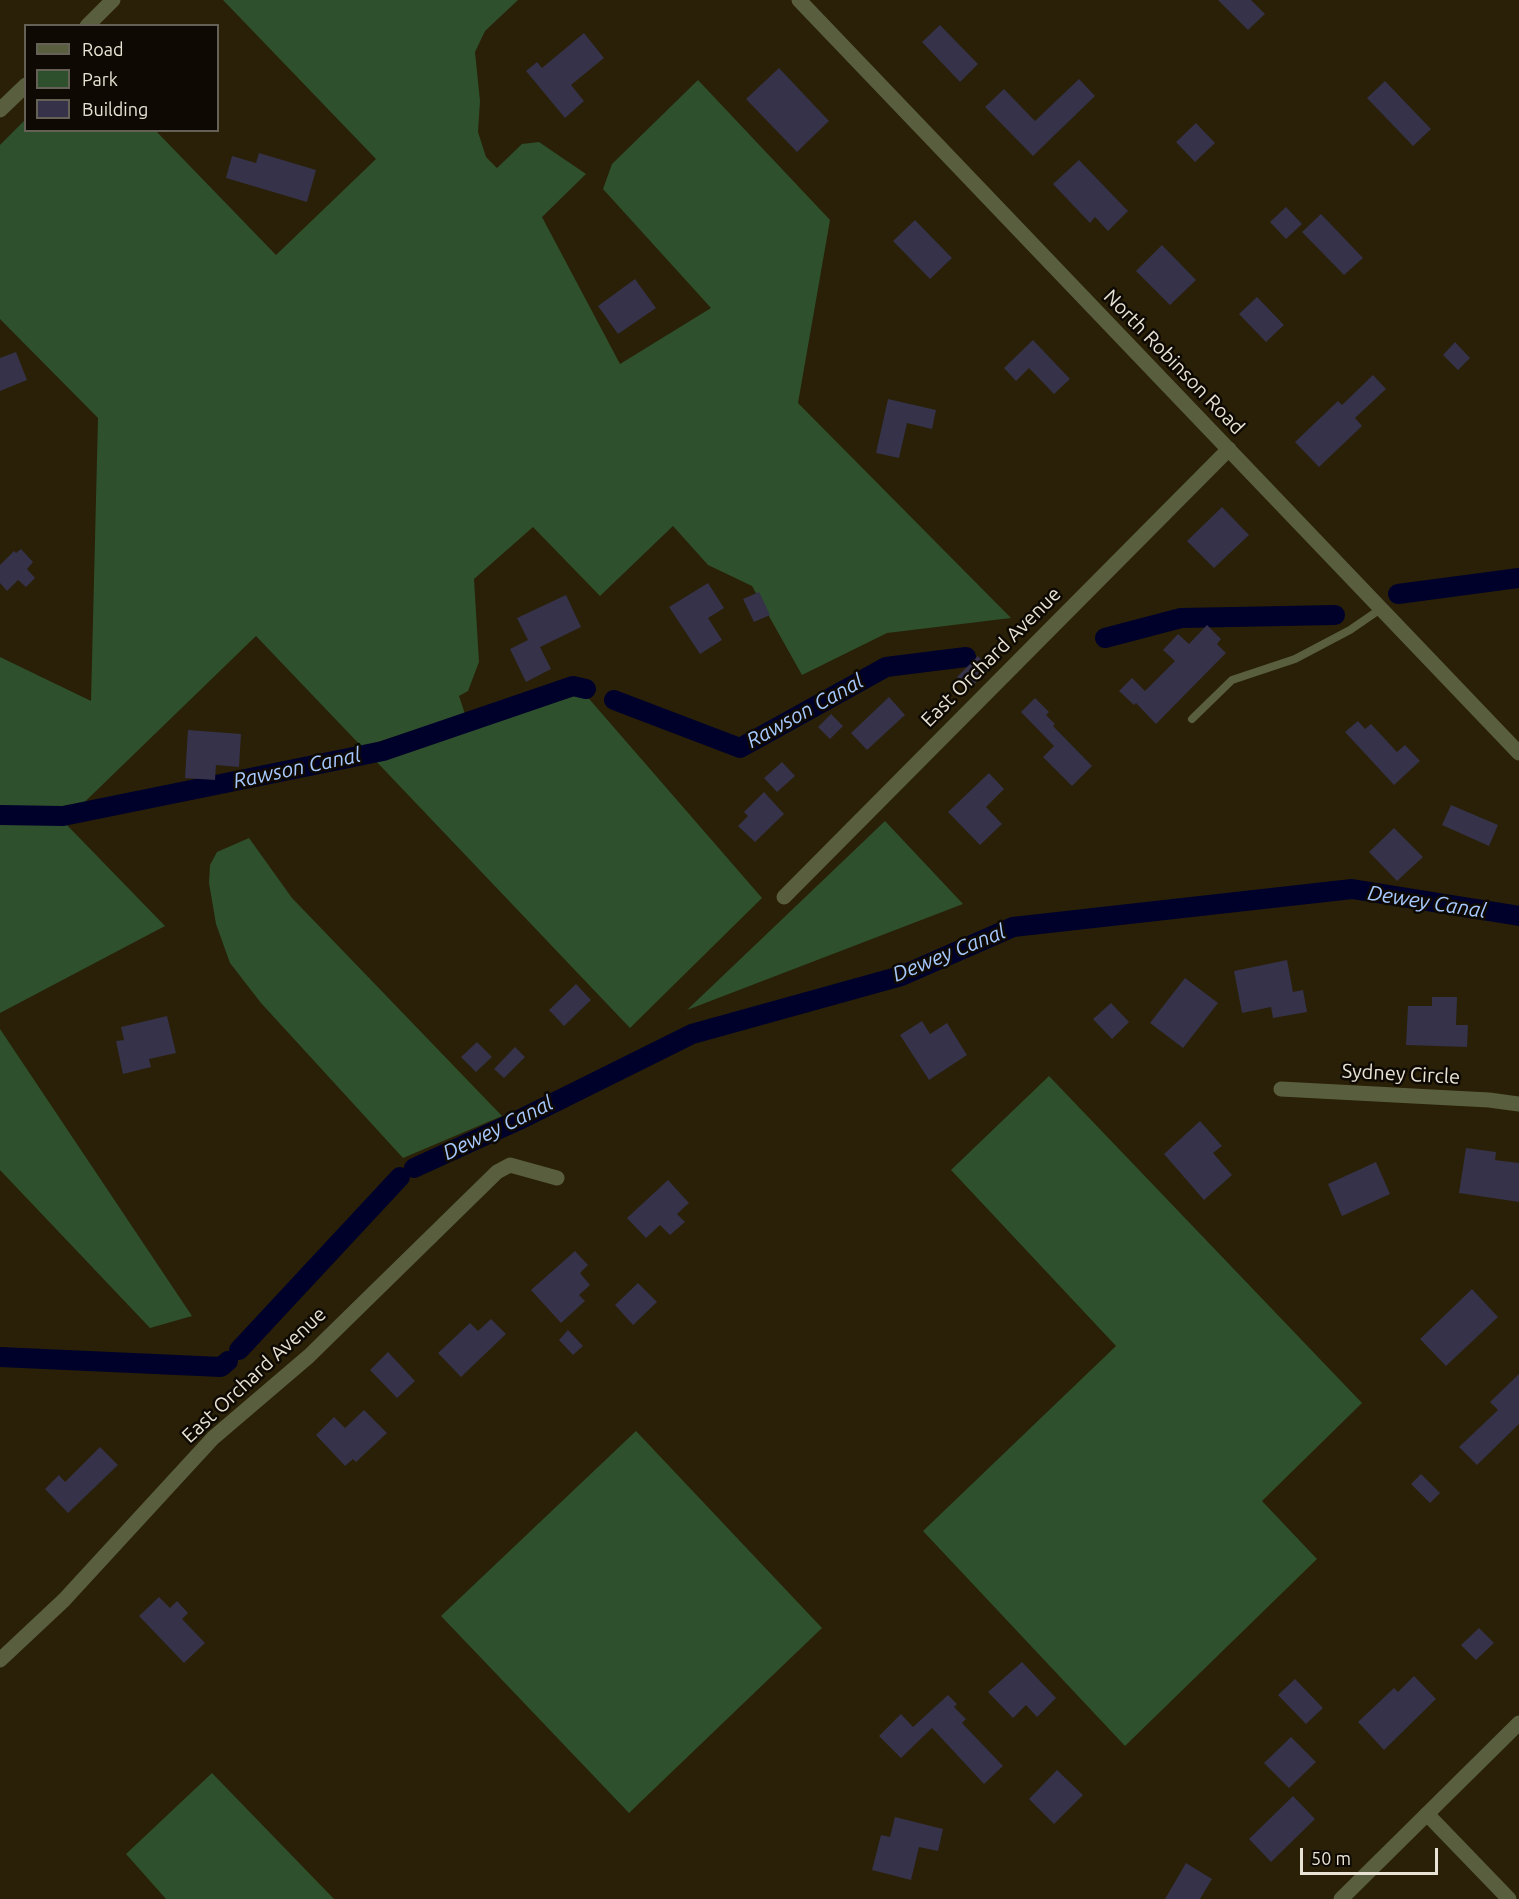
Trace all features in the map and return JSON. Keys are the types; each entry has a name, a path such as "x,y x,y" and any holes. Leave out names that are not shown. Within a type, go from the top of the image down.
{"street":[{"path":"89,24 113,0"},
{"name":"North Robinson Road","path":"799,0 1519,753"},
{"path":"0,110 24,88"},
{"name":"East Orchard Avenue","path":"784,897 1229,449"},
{"name":"Sydney Circle","path":"1281,1089 1489,1100 1519,1104"},
{"name":"East Orchard Avenue","path":"0,1660 64,1600 213,1438 309,1356 497,1172 510,1165 557,1178"},
{"path":"1341,1899 1519,1723"},
{"path":"1427,1814 1509,1899"}],"lane":[{"path":"1192,719 1232,680 1295,659 1350,630 1382,608"}],"green space":[{"path":"223,0 518,0 485,31 475,52 480,101 478,132 486,157 497,168 522,144 539,142 586,174 542,217 620,364 711,308 603,189 612,164 698,80 830,220 798,403 1011,618 887,633 802,675 752,586 708,565 673,526 600,596 533,527 474,579 479,662 468,691 459,696 465,714 362,747 256,636 64,822 165,926 0,1013 0,657 91,701 98,418 0,319 0,145 24,121 24,132 157,132 276,255 376,159"},
{"path":"584,693 762,898 630,1028 372,757"},
{"path":"885,821 963,904 687,1010"},
{"path":"249,838 292,898 502,1116 403,1158 261,1003 230,963 216,924 209,883 210,865 217,852"},
{"path":"0,1029 192,1316 150,1328 0,1170"},
{"path":"1049,1076 1362,1403 1262,1501 1317,1559 1125,1746 923,1531 1116,1346 951,1170"},
{"path":"636,1431 822,1628 629,1813 441,1616"},
{"path":"212,1773 334,1899 166,1899 126,1854"}],"building":[{"path":"1218,0 1251,0 1265,14 1248,30"},
{"path":"940,25 978,64 960,82 922,42"},
{"path":"584,33 604,58 571,85 584,101 565,118 526,71 537,62 542,68"},
{"path":"779,68 829,121 797,152 746,99"},
{"path":"1079,79 1095,96 1033,156 985,107 1004,89 1035,121"},
{"path":"1385,81 1431,129 1413,146 1367,98"},
{"path":"1196,123 1215,143 1195,162 1176,142"},
{"path":"259,153 316,170 307,202 226,178 232,156 256,163"},
{"path":"1079,160 1128,211 1108,231 1095,217 1090,223 1053,184"},
{"path":"1286,207 1302,224 1286,239 1270,222"},
{"path":"1321,214 1363,258 1344,275 1302,232"},
{"path":"915,220 952,258 930,279 893,241"},
{"path":"1162,245 1196,280 1170,305 1136,271"},
{"path":"635,279 656,308 618,334 598,306"},
{"path":"1257,297 1284,325 1266,342 1239,314"},
{"path":"1033,340 1070,379 1054,394 1029,368 1016,381 1004,368"},
{"path":"1455,342 1470,358 1458,370 1443,355"},
{"path":"16,352 27,380 0,391 0,358"},
{"path":"1373,375 1386,389 1355,418 1362,426 1319,467 1295,442 1338,401 1342,405"},
{"path":"888,399 936,410 932,429 907,423 899,458 876,453"},
{"path":"1222,507 1249,535 1214,568 1187,541"},
{"path":"21,549 33,562 27,569 35,578 26,587 18,580 7,591 0,583 0,565 14,551 16,553"},
{"path":"708,583 724,608 708,618 722,640 700,654 669,607"},
{"path":"759,592 770,615 754,622 743,599"},
{"path":"566,595 581,627 540,647 551,669 526,682 510,649 528,640 517,618"},
{"path":"1207,625 1221,639 1217,644 1226,653 1156,724 1136,703 1134,705 1119,691 1132,678 1145,691 1175,661 1163,650 1178,634 1189,644"},
{"path":"978,656 990,669 969,689 957,677"},
{"path":"889,697 905,715 867,750 851,733"},
{"path":"1035,698 1049,712 1046,715 1055,724 1053,726 1092,766 1072,786 1043,757 1054,746 1021,712"},
{"path":"831,714 843,726 830,739 818,727"},
{"path":"1358,721 1365,729 1371,724 1397,752 1405,745 1420,761 1394,785 1345,732"},
{"path":"188,730 241,734 239,767 216,765 215,780 185,778"},
{"path":"782,762 795,776 777,792 764,778"},
{"path":"989,773 1004,789 986,807 1002,824 980,845 948,812"},
{"path":"764,792 784,814 755,842 738,826 748,816 744,812"},
{"path":"1451,805 1498,825 1489,846 1442,825"},
{"path":"1394,828 1423,857 1397,881 1369,852"},
{"path":"1287,960 1293,992 1303,990 1307,1012 1273,1018 1271,1007 1242,1013 1234,971"},
{"path":"1185,978 1218,1003 1183,1048 1150,1023"},
{"path":"576,984 591,1000 564,1026 549,1010"},
{"path":"1432,997 1457,997 1456,1025 1468,1025 1467,1047 1406,1045 1408,1006 1432,1006"},
{"path":"1111,1003 1129,1022 1112,1039 1093,1019"},
{"path":"167,1016 176,1053 149,1059 151,1067 123,1074 116,1041 124,1040 121,1027"},
{"path":"922,1021 930,1034 947,1023 967,1055 929,1080 900,1035"},
{"path":"477,1042 492,1057 476,1072 461,1057"},
{"path":"515,1047 525,1057 504,1078 494,1069"},
{"path":"1200,1121 1222,1146 1213,1153 1232,1175 1204,1200 1164,1154"},
{"path":"1466,1148 1496,1152 1495,1160 1519,1163 1519,1202 1459,1193"},
{"path":"1376,1162 1390,1194 1342,1216 1328,1184"},
{"path":"668,1180 689,1203 677,1214 685,1222 670,1235 660,1225 646,1238 627,1218"},
{"path":"575,1251 588,1265 580,1273 590,1285 579,1295 585,1301 561,1323 531,1290"},
{"path":"638,1283 657,1302 633,1325 615,1305"},
{"path":"1472,1289 1498,1317 1446,1366 1420,1339"},
{"path":"491,1319 506,1334 461,1377 438,1353 470,1323 478,1331"},
{"path":"568,1330 583,1346 573,1355 559,1340"},
{"path":"388,1352 415,1381 397,1398 370,1370"},
{"path":"1519,1374 1519,1424 1477,1465 1459,1447 1498,1410 1490,1402"},
{"path":"364,1410 387,1433 356,1462 353,1459 345,1466 316,1435 334,1417 345,1428"},
{"path":"100,1447 118,1465 68,1513 45,1489 59,1475 65,1482"},
{"path":"1421,1474 1440,1493 1430,1503 1411,1484"},
{"path":"159,1597 170,1608 177,1601 188,1613 182,1619 205,1643 184,1663 139,1616"},
{"path":"1479,1628 1494,1643 1476,1660 1461,1645"},
{"path":"1022,1662 1056,1698 1037,1717 1026,1705 1013,1718 988,1692"},
{"path":"1414,1676 1436,1699 1384,1750 1358,1722 1394,1688 1398,1692"},
{"path":"1295,1679 1323,1708 1306,1724 1278,1695"},
{"path":"948,1695 957,1704 954,1707 966,1719 962,1723 1003,1766 984,1784 932,1728 901,1758 879,1736 901,1714 913,1727"},
{"path":"1291,1737 1316,1762 1289,1788 1264,1763"},
{"path":"1057,1770 1083,1795 1054,1824 1029,1799"},
{"path":"1293,1796 1315,1819 1271,1862 1249,1839"},
{"path":"895,1817 943,1829 938,1851 919,1847 911,1880 872,1870 881,1835 890,1837"},
{"path":"1186,1863 1212,1879 1200,1899 1165,1899"}],"waterway":[{"name":"Rawson Canal","path":"1398,594 1519,578"},
{"name":"Rawson Canal","path":"1105,638 1181,618 1335,615"},
{"name":"Rawson Canal","path":"614,700 740,748 886,667 966,657"},
{"name":"Rawson Canal","path":"0,815 63,816 383,751 573,686 586,689"},
{"name":"Dewey Canal","path":"414,1168 519,1120 692,1034 901,976 1013,927 1352,889 1519,916"},
{"name":"Dewey Canal","path":"239,1350 400,1177"},
{"name":"Dewey Canal","path":"0,1357 221,1367 228,1361"}]}
